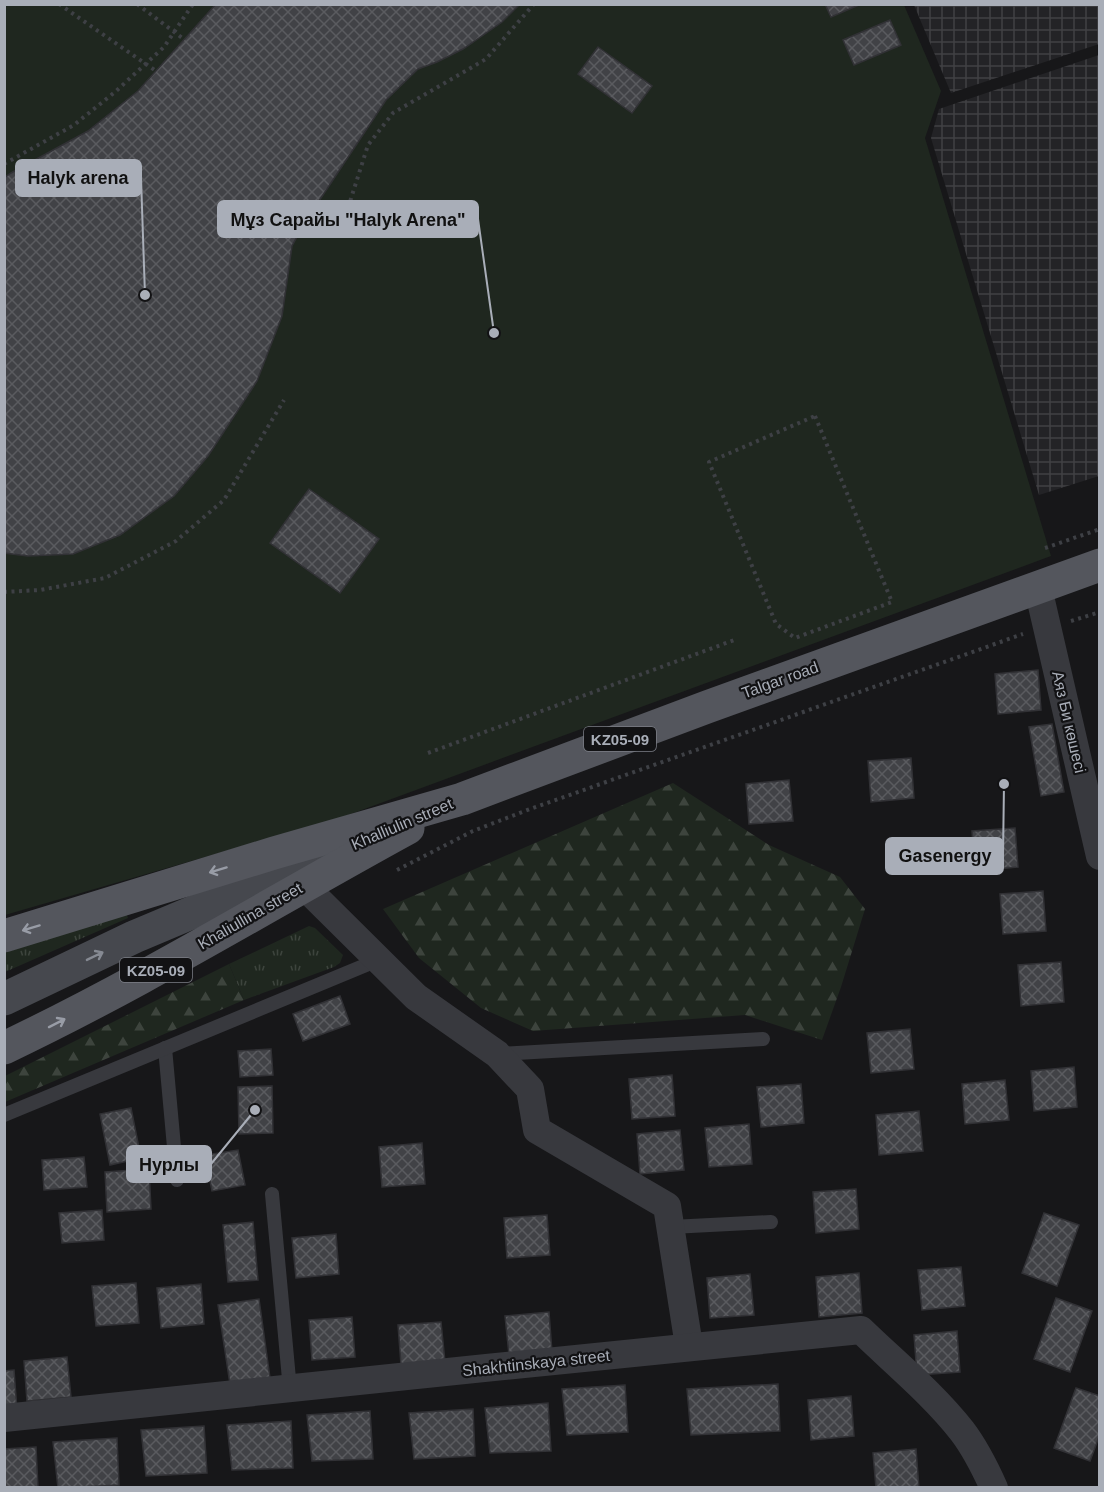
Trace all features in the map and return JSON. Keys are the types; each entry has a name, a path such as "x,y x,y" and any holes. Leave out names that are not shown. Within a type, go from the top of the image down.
{"main road":[{"name":"Talgar road","path":"462,799 707,706 1100,565"},
{"name":"Khaliullina street","path":"4,1048 58,1023 142,978 462,799"},
{"name":"Khalliulin street","path":"4,936 273,853 462,799"},
{"name":"Khalliulin street","path":"4,999 134,937 462,799"}],"street":[{"name":"Аяз Би көшесі","path":"1038,588 1100,856"},
{"path":"304,886 416,997 497,1054 530,1089 537,1131 667,1206 689,1346"},
{"name":"Shakhtinskaya street","path":"4,1418 861,1330 932,1397 963,1432 979,1457 994,1488"}],"lane":[{"path":"4,1115 378,960"},
{"path":"497,1054 763,1039"},
{"path":"165,1048 177,1180"},
{"path":"272,1194 290,1390"},
{"path":"670,1227 771,1222"}],"path":[{"path":"59,4 156,71"},
{"path":"137,4 185,40"},
{"path":"4,164 74,124 115,92 164,46 193,4"},
{"path":"348,208 368,145 393,113 486,59 534,4"},
{"path":"4,592 40,590 105,578 176,541 224,500 284,400"},
{"path":"815,416 892,602 795,638 776,624 709,462 815,416"},
{"path":"1045,549 1100,529"},
{"path":"389,874 473,831 530,809 1014,636 1047,628"},
{"path":"428,753 737,639"}],"shaded area":[{"path":"914,5 1099,5 1099,44 951,93"},
{"path":"1099,55 1099,476 1039,495 931,138 939,109"}],"green space":[{"path":"5,5 904,5 941,91 925,138 1051,556 340,818 5,915"},
{"path":"673,783 769,845 840,877 865,909 822,1040 745,1015 533,1031 481,1008 419,958 383,909"},
{"path":"126,913 128,918 5,972 4,953"},
{"path":"309,926 315,928 343,955 340,963 244,1000 229,964"},
{"path":"229,964 244,1000 5,1102 5,1076"}],"building":[{"path":"216,4 520,4 502,22 463,49 418,69 386,100 305,222 292,246 282,316 257,381 208,456 174,496 120,535 73,554 28,556 4,553 4,178 88,131 138,91"},
{"path":"825,4 861,4 831,17"},
{"path":"890,20 901,45 854,65 843,40"},
{"path":"598,47 652,86 632,113 578,74"},
{"path":"309,489 379,539 340,593 270,543"},
{"path":"1038,670 1041,710 998,714 995,674"},
{"path":"1052,724 1064,792 1041,796 1029,727"},
{"path":"911,758 914,798 871,802 868,761"},
{"path":"789,780 793,821 749,824 746,784"},
{"path":"1015,828 1018,867 975,871 972,831"},
{"path":"1043,891 1046,931 1003,934 1000,894"},
{"path":"1061,962 1064,1002 1021,1006 1018,965"},
{"path":"340,996 350,1024 303,1041 293,1014"},
{"path":"910,1029 914,1069 871,1073 867,1033"},
{"path":"271,1049 273,1075 240,1077 238,1051"},
{"path":"1074,1067 1077,1107 1034,1111 1031,1071"},
{"path":"672,1075 675,1116 632,1119 629,1079"},
{"path":"1005,1080 1009,1120 965,1124 962,1084"},
{"path":"801,1084 804,1123 761,1127 757,1087"},
{"path":"272,1086 273,1133 239,1134 238,1087"},
{"path":"131,1108 141,1158 110,1165 100,1114"},
{"path":"919,1111 923,1151 879,1155 876,1115"},
{"path":"749,1124 752,1164 709,1167 705,1128"},
{"path":"680,1130 684,1170 640,1174 637,1134"},
{"path":"422,1143 425,1184 382,1187 379,1147"},
{"path":"238,1150 245,1185 212,1191 205,1155"},
{"path":"84,1157 87,1187 44,1190 42,1160"},
{"path":"149,1169 151,1209 107,1212 105,1172"},
{"path":"856,1189 859,1229 816,1233 813,1192"},
{"path":"102,1210 104,1240 62,1243 59,1213"},
{"path":"1044,1213 1079,1225 1057,1286 1022,1273"},
{"path":"547,1215 550,1255 507,1258 504,1218"},
{"path":"253,1222 258,1280 228,1282 223,1225"},
{"path":"336,1234 339,1274 296,1278 292,1238"},
{"path":"961,1267 965,1306 922,1310 918,1270"},
{"path":"859,1273 862,1313 819,1317 816,1277"},
{"path":"750,1274 754,1315 710,1318 707,1278"},
{"path":"136,1283 139,1323 96,1326 92,1286"},
{"path":"201,1284 204,1324 161,1328 157,1288"},
{"path":"1056,1298 1092,1311 1070,1372 1034,1359"},
{"path":"259,1299 271,1385 231,1391 218,1305"},
{"path":"549,1312 552,1352 509,1355 505,1316"},
{"path":"352,1317 355,1357 312,1360 309,1320"},
{"path":"441,1322 445,1362 401,1365 398,1325"},
{"path":"957,1331 960,1372 917,1375 914,1335"},
{"path":"67,1357 71,1397 27,1401 24,1361"},
{"path":"14,1370 17,1410 4,1411 4,1371"},
{"path":"778,1384 780,1431 691,1435 687,1389"},
{"path":"625,1385 628,1432 567,1435 562,1389"},
{"path":"1076,1388 1100,1396 1100,1434 1090,1461 1054,1448"},
{"path":"851,1396 854,1436 811,1440 808,1400"},
{"path":"548,1403 551,1451 490,1453 485,1408"},
{"path":"473,1409 475,1456 414,1459 409,1413"},
{"path":"370,1411 373,1459 312,1461 307,1415"},
{"path":"291,1421 293,1468 232,1470 227,1425"},
{"path":"204,1426 207,1473 146,1476 141,1430"},
{"path":"117,1438 119,1485 58,1488 53,1442"},
{"path":"36,1447 38,1488 4,1488 4,1449"},
{"path":"916,1449 919,1488 876,1488 873,1453"}],"place":[{"name":"Halyk arena","path":"145,295"},
{"name":"Мұз Сарайы \"Halyk Arena\"","path":"494,333"},
{"name":"Gasenergy","path":"1004,784"},
{"name":"Нурлы","path":"255,1110"}]}
